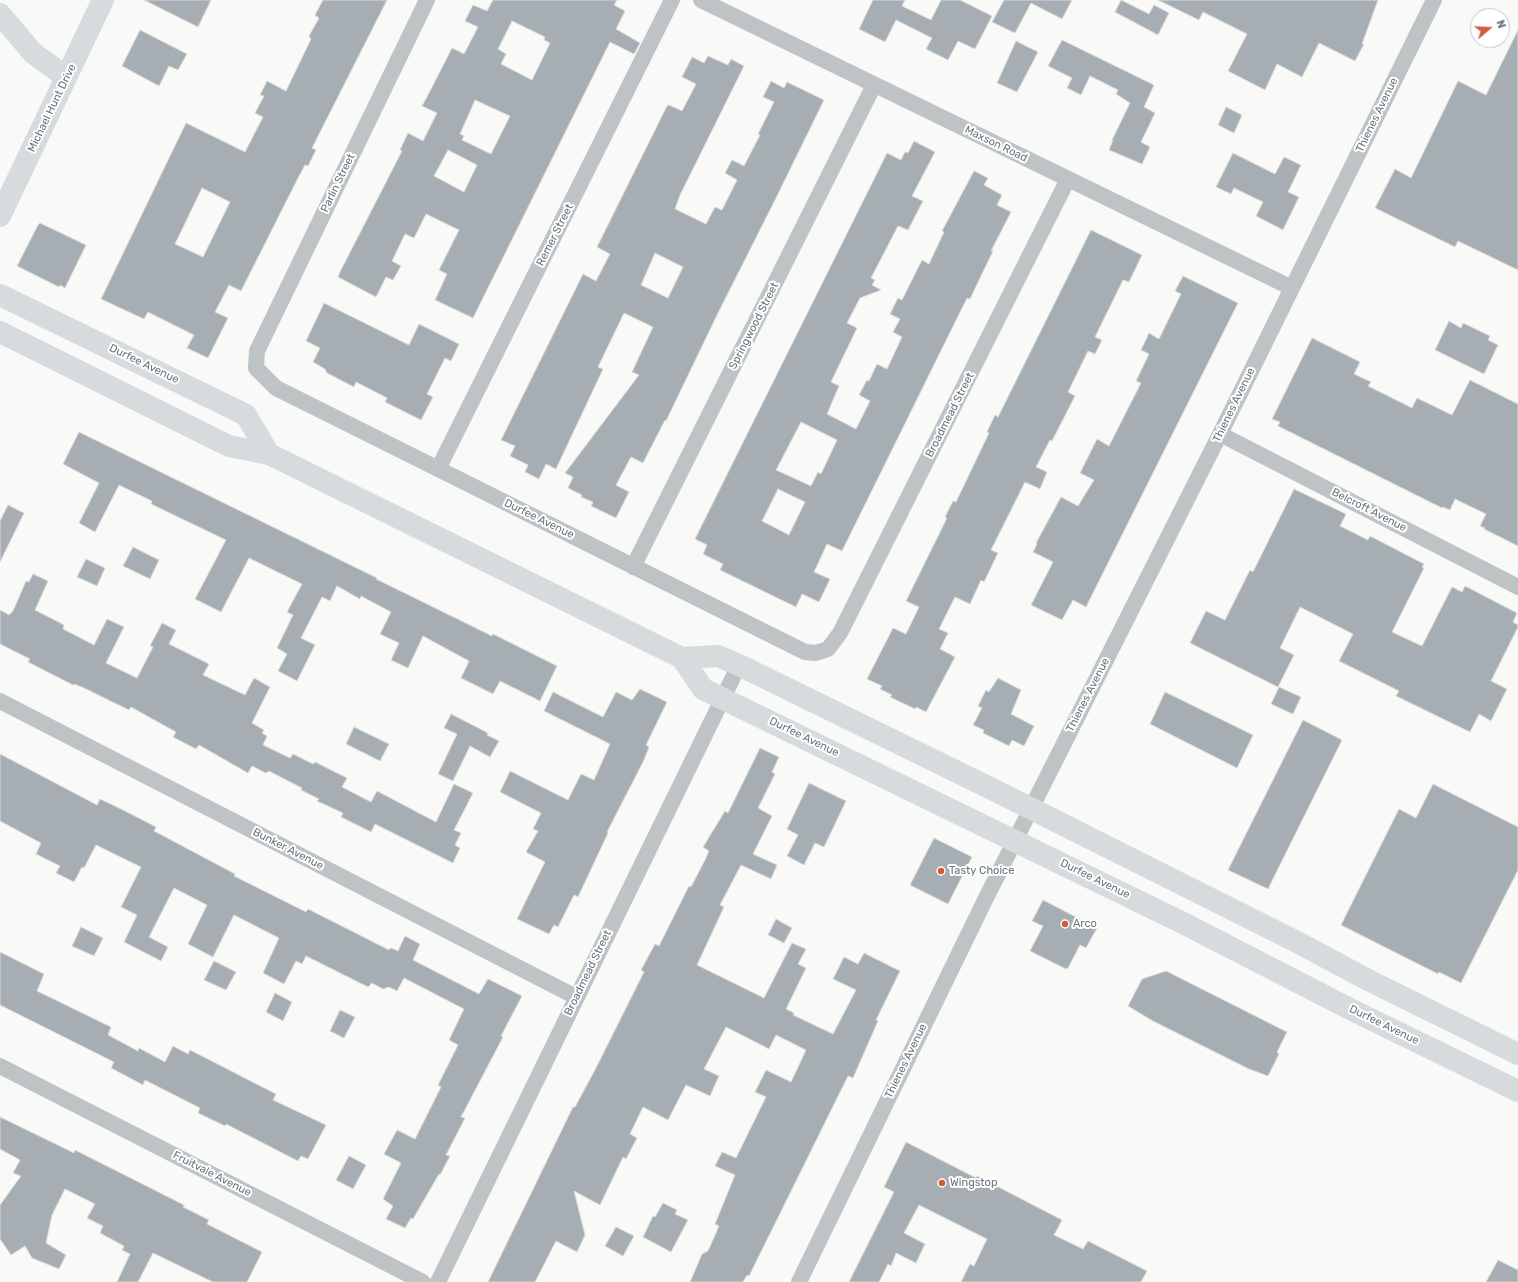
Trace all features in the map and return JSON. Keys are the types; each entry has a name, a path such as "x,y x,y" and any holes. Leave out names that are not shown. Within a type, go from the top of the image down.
{"main road":[{"name":"Michael Hunt Drive","path":"0,216 103,0"},
{"path":"0,14 33,53 66,77"},
{"name":"Durfee Avenue","path":"0,295 246,415 269,454"},
{"name":"Durfee Avenue","path":"0,332 229,446 269,454 682,658 718,656 739,665 1031,809 1297,942 1370,981 1518,1054"},
{"name":"Durfee Avenue","path":"682,658 703,689 1015,840 1518,1091"}],"street":[{"name":"Parlin Street","path":"256,368 257,351 427,0"},
{"name":"Remer Street","path":"438,469 672,0"},
{"name":"Maxson Road","path":"701,0 1292,288"},
{"name":"Thienes Avenue","path":"799,1282 1015,840 1220,434 1434,0"},
{"name":"Springwood Street","path":"633,567 874,85"},
{"name":"Broadmead Street","path":"828,649 840,633 1068,179"},
{"name":"Durfee Avenue","path":"256,368 276,388 805,652 816,653 828,649"},
{"name":"Belcroft Avenue","path":"1220,434 1518,587"},
{"name":"Broadmead Street","path":"438,1282 739,665"},
{"name":"Bunker Avenue","path":"0,701 576,997"},
{"name":"Fruitvale Avenue","path":"0,1066 423,1282"}],"building":[{"path":"144,0 211,0 198,27"},
{"path":"323,0 387,0 312,148 316,150 308,166 305,165 298,178 241,291 229,285 215,312 228,318 208,358 187,348 194,335 148,312 144,319 101,299 186,123 245,152 263,117 255,113 264,96 260,95 267,81 286,91 311,39 309,36 319,18 315,15","holes":["202,188 230,202 203,257 175,244"]},
{"path":"493,0 617,0 614,5 625,11 616,29 640,43 634,54 610,42 473,318 435,300 447,274 439,270 459,230 426,214 414,238 405,234 392,261 401,266 393,280 386,277 376,297 338,277 402,151 400,150 408,133 423,141 437,113 422,106 452,48 464,54 478,27 465,21 473,5 487,11","holes":["512,21 545,37 544,40 550,43 532,80 501,64 506,54 498,49","475,100 510,116 491,154 462,140 464,136 460,134","448,150 477,165 464,192 434,176"]},
{"path":"873,0 905,0 902,6 931,20 941,0 960,0 992,16 975,49 958,41 948,60 926,49 932,38 896,20 885,42 859,29"},
{"path":"1004,0 1072,0 1062,19 1031,3 1015,33 992,22"},
{"path":"1121,0 1149,14 1154,5 1169,13 1158,35 1115,12"},
{"path":"1158,0 1378,0 1362,44 1364,44 1355,61 1319,43 1302,77 1277,64 1265,90 1228,71 1247,34 1203,12 1199,20"},
{"path":"140,30 187,54 178,70 169,66 159,86 122,66"},
{"path":"1518,30 1518,270 1458,241 1455,247 1375,208 1395,169 1411,178 1458,81 1486,95"},
{"path":"1062,40 1154,85 1144,107 1155,113 1141,142 1150,147 1142,164 1109,150 1112,140 1130,103 1116,94 1118,90 1090,76 1081,95 1067,88 1072,78 1048,66"},
{"path":"1016,41 1038,52 1017,92 997,83"},
{"path":"708,56 728,65 731,59 744,66 680,195 675,209 706,224 715,207 722,210 737,180 725,173 732,160 744,166 760,135 758,134 774,102 763,97 771,81 784,88 787,82 824,100 666,421 665,420 643,463 631,457 616,485 629,492 616,518 591,506 593,502 581,497 582,495 568,488 573,477 565,473 639,375 632,372 653,327 624,313 598,367 603,369 556,469 546,464 539,479 525,472 528,465 510,456 515,446 501,440 583,274 596,281 610,254 597,247 667,106 669,105 682,111 696,84 682,77 692,57 704,63","holes":["655,253 683,267 668,298 641,285"]},
{"path":"1226,107 1242,115 1234,133 1218,125"},
{"path":"914,141 935,152 912,196 923,201 908,230 898,226 871,278 875,280 872,285 881,290 860,298 847,323 857,328 831,382 839,386 827,414 856,429 870,401 859,395 867,380 869,381 877,364 887,369 902,337 893,332 900,319 890,314 898,298 902,300 922,260 929,264 944,232 942,231 974,171 988,178 984,185 1002,195 997,205 1011,212 991,251 993,251 970,299 967,298 842,551 827,544 814,572 830,579 819,602 802,594 796,607 720,570 723,564 703,554 707,545 695,539 887,153 901,160 905,152 908,153","holes":["801,422 837,440 821,474 818,472 811,486 776,470","778,489 805,502 789,535 762,521"]},
{"path":"1233,153 1275,174 1284,157 1301,165 1288,192 1299,197 1283,230 1256,216 1263,202 1234,188 1231,194 1216,187"},
{"path":"40,223 86,245 65,288 60,285 59,287 17,266"},
{"path":"1091,230 1142,255 1129,282 1123,280 1095,337 1102,340 1095,354 1088,351 1068,392 1075,396 1052,441 1050,440 1036,467 1047,472 1040,489 1025,482 991,550 998,553 984,582 981,580 970,604 955,597 939,629 948,633 940,649 955,657 926,712 916,707 915,709 890,697 892,695 880,689 882,686 867,679 893,628 906,634 919,607 906,601 947,518 945,517 953,501 956,502 989,433 987,432 995,415 998,417"},
{"path":"1183,276 1238,303 1086,607 1073,600 1062,620 1031,605 1053,562 1033,552 1037,544 1036,543 1061,497 1078,506 1094,480 1080,473 1097,439 1109,446 1141,383 1136,381 1149,354 1141,350 1149,333 1159,339 1181,294 1175,291"},
{"path":"324,303 409,345 419,324 459,344 451,361 445,358 427,394 433,397 421,420 385,402 387,398 356,382 354,387 327,373 325,369 313,362 320,348 306,341"},
{"path":"1449,321 1461,328 1463,323 1490,336 1488,340 1498,345 1484,374 1435,350"},
{"path":"1312,338 1360,362 1354,374 1371,382 1368,386 1412,408 1417,398 1452,415 1470,380 1518,404 1518,546 1480,526 1486,514 1455,499 1450,510 1443,507 1442,508 1278,426 1280,422 1272,419"},
{"path":"79,432 492,636 493,634 557,666 540,701 500,681 493,694 461,678 469,661 423,636 408,668 391,660 399,643 380,634 391,612 361,596 360,599 337,586 330,601 322,597 301,638 315,645 297,681 278,671 287,654 277,648 293,615 287,612 302,584 249,558 221,612 195,599 226,540 151,504 152,501 119,485 95,532 79,523 99,483 63,464"},
{"path":"1294,489 1346,514 1340,526 1368,540 1370,536 1424,564 1422,567 1424,568 1392,632 1422,646 1452,587 1462,592 1465,586 1517,613 1513,622 1518,625 1518,627 1491,681 1507,689 1491,721 1479,714 1470,732 1396,696 1399,691 1339,661 1353,634 1300,607 1280,648 1294,655 1278,687 1190,643 1206,611 1225,620 1250,570 1253,572"},
{"path":"8,505 24,513 0,562 0,521"},
{"path":"133,547 159,560 150,579 123,566"},
{"path":"86,559 105,568 97,586 77,577"},
{"path":"33,574 48,581 35,610 64,625 63,629 94,645 107,619 124,627 106,663 137,678 153,647 150,646 162,623 176,630 169,644 209,664 203,675 245,695 254,678 270,687 252,723 264,730 262,733 267,736 263,745 290,758 293,754 313,764 315,762 347,778 342,787 371,802 377,791 436,822 454,784 473,793 454,830 461,833 455,845 460,848 453,863 375,824 371,832 341,817 343,813 317,801 319,799 301,790 302,788 269,771 266,773 252,766 248,773 199,745 196,749 173,737 176,732 131,707 129,710 84,688 74,684 73,685 28,662 30,659 0,644 0,610 9,615 13,611 26,581 29,582"},
{"path":"998,678 1021,690 1011,714 1034,726 1024,746 1012,740 1009,746 983,733 984,730 973,725 982,708 978,706 986,690 989,692"},
{"path":"1279,687 1301,697 1293,714 1271,704"},
{"path":"640,689 667,702 646,745 649,747 644,760 607,832 608,833 578,897 574,895 558,927 554,925 549,934 517,919 545,862 526,852 538,831 533,829 541,813 500,792 510,771 568,800 581,774 594,780 610,744 544,711 553,692 603,717 616,692 632,700"},
{"path":"1165,692 1253,735 1237,768 1150,724"},
{"path":"451,714 488,733 487,735 499,741 490,757 470,746 453,781 438,774 457,734 444,728"},
{"path":"1303,720 1342,740 1268,889 1228,870"},
{"path":"354,727 389,744 380,761 346,744"},
{"path":"760,748 779,757 772,772 775,774 758,808 772,816 753,854 777,865 771,879 741,865 720,905 724,907 697,965 764,998 792,943 806,949 798,964 806,968 786,1009 794,1013 793,1015 833,1034 856,990 833,979 844,957 858,964 864,953 900,971 876,1020 878,1021 853,1078 848,1076 749,1276 747,1275 743,1282 690,1282 702,1254 708,1251 719,1226 715,1224 735,1175 715,1166 722,1152 736,1158 766,1097 755,1092 766,1070 791,1082 806,1050 776,1035 769,1049 726,1027 704,1069 719,1076 710,1096 686,1085 668,1120 643,1107 630,1134 637,1138 626,1159 623,1157 600,1205 574,1191 585,1235 577,1252 556,1241 535,1282 488,1282 573,1107 575,1107 596,1068 644,972 641,970 655,944 659,946 689,886 691,887 705,860 709,851 703,847 725,811 728,813"},
{"path":"0,754 97,805 100,799 123,810 156,827 154,831 235,874 234,876 306,912 308,909 389,950 391,948 398,951 405,936 420,944 413,960 479,994 488,979 522,996 501,1036 503,1037 461,1117 465,1118 446,1155 450,1156 413,1219 411,1218 405,1228 386,1219 393,1206 383,1199 401,1163 384,1154 397,1130 415,1139 441,1087 438,1085 458,1045 449,1040 464,1009 404,978 397,991 389,987 383,989 372,983 368,987 306,956 302,964 296,961 284,984 263,973 279,938 234,915 213,957 188,944 207,905 174,888 149,937 168,947 161,961 124,942 137,915 121,907 141,867 96,845 84,868 82,867 74,882 56,873 60,866 36,854 41,843 0,821"},
{"path":"809,783 846,801 824,847 815,843 804,865 787,856 798,835 787,829"},
{"path":"1433,784 1518,827 1518,870 1461,983 1439,972 1438,974 1341,925 1399,809 1416,818"},
{"path":"934,838 972,857 948,904 910,885"},
{"path":"1043,900 1097,928 1086,948 1080,945 1068,968 1066,969 1030,951 1043,926 1032,921"},
{"path":"776,919 792,928 784,943 768,935"},
{"path":"81,927 103,938 94,956 72,946"},
{"path":"0,952 44,974 37,991 111,1027 108,1035 138,1051 139,1048 165,1062 173,1046 188,1054 190,1050 276,1094 273,1100 326,1125 308,1159 301,1156 298,1161 226,1124 225,1126 198,1113 200,1108 145,1080 143,1085 111,1068 114,1062 0,1005"},
{"path":"214,961 236,972 226,990 204,980"},
{"path":"1166,971 1287,1032 1277,1052 1279,1054 1268,1076 1249,1069 1153,1021 1128,1006 1142,979"},
{"path":"275,993 292,1002 283,1021 266,1012"},
{"path":"340,1010 355,1017 344,1038 330,1031"},
{"path":"0,1117 74,1153 75,1150 184,1205 183,1207 209,1220 207,1224 262,1252 247,1282 213,1282 153,1253 138,1282 117,1282 130,1254 122,1250 124,1246 100,1233 103,1226 87,1218 95,1204 65,1189 52,1215 46,1243 66,1255 59,1269 32,1258 25,1246 11,1255 0,1239 0,1205 21,1176 13,1173 20,1160 0,1149"},
{"path":"906,1142 976,1178 977,1176 1062,1220 1054,1235 1083,1249 1088,1241 1147,1271 1141,1282 961,1282 970,1264 974,1266 987,1239 919,1205 904,1233 925,1244 916,1263 896,1253 891,1266 888,1264 879,1282 849,1282 894,1192 884,1187"},
{"path":"349,1156 366,1165 353,1189 336,1180"},
{"path":"663,1203 677,1210 675,1214 688,1220 671,1252 643,1237 653,1216 655,1217"},
{"path":"616,1227 634,1236 623,1256 605,1246"},
{"path":"1498,1260 1518,1270 1518,1282 1486,1282"}],"place":[{"name":"Tasty Choice","path":"941,871"},
{"name":"Arco","path":"1065,924"},
{"name":"Wingstop","path":"942,1183"}]}
